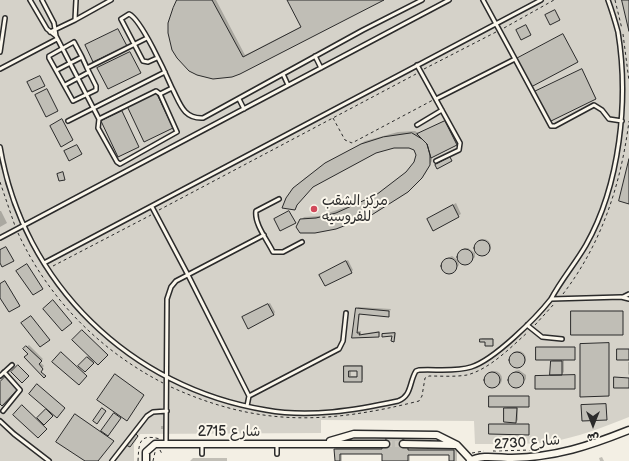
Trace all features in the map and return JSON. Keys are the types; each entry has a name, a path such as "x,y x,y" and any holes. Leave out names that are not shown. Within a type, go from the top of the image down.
{"street":[{"name":"شارع 2730","path":"469,459 512,459 569,452 629,430"},
{"name":"شارع 2715","path":"325,443 354,434 437,435 457,445 469,459"},
{"name":"شارع 2715","path":"146,461 146,452 155,444 383,444 380,434"},
{"path":"408,434 405,444 457,445"}],"lane":[{"path":"30,0 46,30 56,38 94,108 99,119 98,128 117,162 120,164 177,132 160,94 154,90 99,119"},
{"path":"42,0 54,23 56,38"},
{"path":"75,20 76,0"},
{"path":"50,32 111,0"},
{"path":"157,58 148,62 143,61 121,19 130,14 133,16 147,38 185,112 196,118 211,114 315,56 422,0"},
{"path":"0,238 448,0"},
{"path":"483,0 551,126 555,126 594,105 602,110 609,119 622,121"},
{"path":"44,263 541,0"},
{"path":"0,147 3,166 23,226 44,263 74,304 99,331 130,356 166,378 191,389 247,406 284,412 324,413 398,401 405,399 408,395 415,374 419,370 471,367 483,362 527,325 551,299 585,246 606,202 615,171 622,121 624,92 622,60 618,33 608,0"},
{"path":"0,52 5,18"},
{"path":"0,69 56,38"},
{"path":"88,68 147,38"},
{"path":"74,42 82,57 97,88 73,101 49,56 74,42"},
{"path":"315,56 321,68"},
{"path":"57,70 82,57"},
{"path":"436,99 515,59"},
{"path":"417,65 461,147 459,150 436,161"},
{"path":"65,85 89,72"},
{"path":"68,121 165,72"},
{"path":"283,74 288,85"},
{"path":"160,94 172,88"},
{"path":"239,98 244,109"},
{"path":"417,125 442,110"},
{"path":"278,199 256,211 257,219 273,252 278,253 302,242"},
{"path":"152,207 249,396 247,406"},
{"path":"166,443 167,299 171,286 188,275 264,235"},
{"path":"621,297 629,294"},
{"path":"551,299 621,297 629,299"},
{"path":"249,396 339,349 343,341 346,312"},
{"path":"527,325 542,337 562,338"},
{"path":"0,376 12,365"},
{"path":"3,411 20,390 4,372"},
{"path":"112,461 147,416 153,412 167,411"},
{"path":"0,421 14,434 49,461"},
{"path":"202,444 202,454"},
{"path":"277,444 277,454"}],"path":[{"path":"48,269 554,0"},
{"path":"332,118 345,140 352,143 436,99"},
{"path":"0,182 17,230 24,245 48,284 74,317 107,349 167,385 196,398 248,413 295,419 358,415 419,401 422,396 425,378 429,376 460,376 477,371 494,360 531,329 559,299 582,266 608,214 624,156 629,121"},
{"path":"153,461 155,452 158,449 160,449 162,454"},
{"path":"492,451 535,450"},
{"path":"469,459 478,451 485,451"}],"shaded area":[{"name":"مركز الشقب للفروسيه","path":"0,0 629,0 629,417 580,435 540,443 475,444 474,421 321,420 321,433 140,434 134,444 134,461 0,461"}],"building":[{"path":"177,0 212,0 243,57 301,27 287,0 384,0 240,74 232,77 213,79 197,75 189,71 172,50 168,33 168,23"},
{"path":"622,0 629,0 629,31"},
{"path":"555,10 560,20 550,25 545,15"},
{"path":"526,25 531,35 521,40 516,30"},
{"path":"118,29 127,46 93,62 85,45"},
{"path":"563,34 578,62 531,87 516,59"},
{"path":"130,52 141,73 108,89 97,68"},
{"path":"582,69 596,99 549,122 534,92"},
{"path":"40,76 45,86 32,92 27,82"},
{"path":"47,89 58,111 46,117 35,95"},
{"path":"156,92 173,128 144,142 127,106"},
{"path":"122,111 139,147 118,157 101,121"},
{"path":"62,119 73,140 61,147 50,126"},
{"path":"445,121 457,145 431,158 427,144 417,134"},
{"path":"412,133 427,144 430,155 430,165 422,178 408,192 370,216 336,229 315,233 300,233 296,227 300,219 316,218 336,213 376,195 406,172 414,162 416,155 414,150 409,148 394,148 376,153 313,187 297,205 295,210 282,208 286,198 293,188 325,163 361,144 383,137"},
{"path":"77,145 82,154 69,161 64,151"},
{"path":"450,157 452,161 437,169 435,165"},
{"path":"629,159 629,204 619,201"},
{"path":"63,172 65,180 59,181 57,174"},
{"path":"453,205 459,217 433,231 427,219"},
{"path":"289,211 296,223 280,231 274,219"},
{"path":"479,240 485,240 490,245 488,254 485,256 479,256 474,251 474,245"},
{"path":"6,247 14,261 2,267 0,263 0,250"},
{"path":"462,249 468,249 473,254 471,263 468,265 462,265 457,260 457,254"},
{"path":"446,258 452,258 457,263 455,272 452,274 446,274 441,269 441,263"},
{"path":"346,261 352,273 325,286 319,275"},
{"path":"27,264 43,289 33,295 16,271"},
{"path":"5,281 20,306 9,312 0,298 0,284"},
{"path":"53,300 72,323 62,331 43,309"},
{"path":"268,304 274,315 248,329 242,317"},
{"path":"356,308 389,311 389,317 359,314 357,333 360,333 359,335 379,332 379,337 352,338"},
{"path":"571,311 623,311 623,335 571,335"},
{"path":"31,316 50,340 40,347 21,323"},
{"path":"82,330 108,355 98,365 72,340"},
{"path":"395,333 394,342 391,341 392,336 382,337 382,334"},
{"path":"480,339 493,339 493,346 485,346 485,342 480,342"},
{"path":"609,343 609,396 580,397 580,344"},
{"path":"26,346 42,361 39,364 43,369 41,372 46,376 44,378 24,357 28,354 23,349"},
{"path":"536,347 575,347 575,360 536,360"},
{"path":"617,349 629,349 629,360 617,360"},
{"path":"61,352 87,376 79,385 52,362"},
{"path":"514,352 520,352 525,357 523,366 520,368 514,368 509,363 509,357"},
{"path":"87,357 94,363 85,372 78,366"},
{"path":"551,361 562,361 562,375 550,375"},
{"path":"18,365 29,376 22,383 11,372"},
{"path":"344,366 362,366 362,382 344,382","holes":["349,371 357,371 357,377 349,377"]},
{"path":"489,372 495,372 500,377 498,386 495,388 489,388 484,383 484,377"},
{"path":"513,372 519,372 524,377 522,386 519,388 513,388 508,383 508,377"},
{"path":"115,374 144,395 127,421 97,400"},
{"path":"575,375 575,389 535,389 535,376"},
{"path":"5,377 18,389 2,406 0,404 0,382"},
{"path":"614,377 629,378 629,388 614,388"},
{"path":"37,384 65,408 57,418 29,394"},
{"path":"489,396 529,396 529,407 489,407"},
{"path":"606,404 607,420 582,421 581,405"},
{"path":"22,405 47,429 38,438 13,415"},
{"path":"102,408 106,411 97,424 93,421"},
{"path":"504,408 517,408 516,423 504,422"},
{"path":"46,409 53,416 44,425 37,418"},
{"path":"114,413 121,418 108,436 101,431"},
{"path":"75,414 114,441 98,461 85,461 56,442"},
{"path":"489,424 529,424 529,435 489,434"},
{"path":"135,433 138,436 130,447 126,445"},
{"path":"386,435 403,435 403,447 408,447 408,450 454,450 454,461 449,461 449,455 408,455 408,461 382,461 382,454 340,454 340,461 335,461 334,449 382,449 382,447 386,447"}],"tunnel":[{"path":"386,444 403,444"}],"place":[{"name":"مركز الشقب للفروسيه","path":"314,209"}]}
